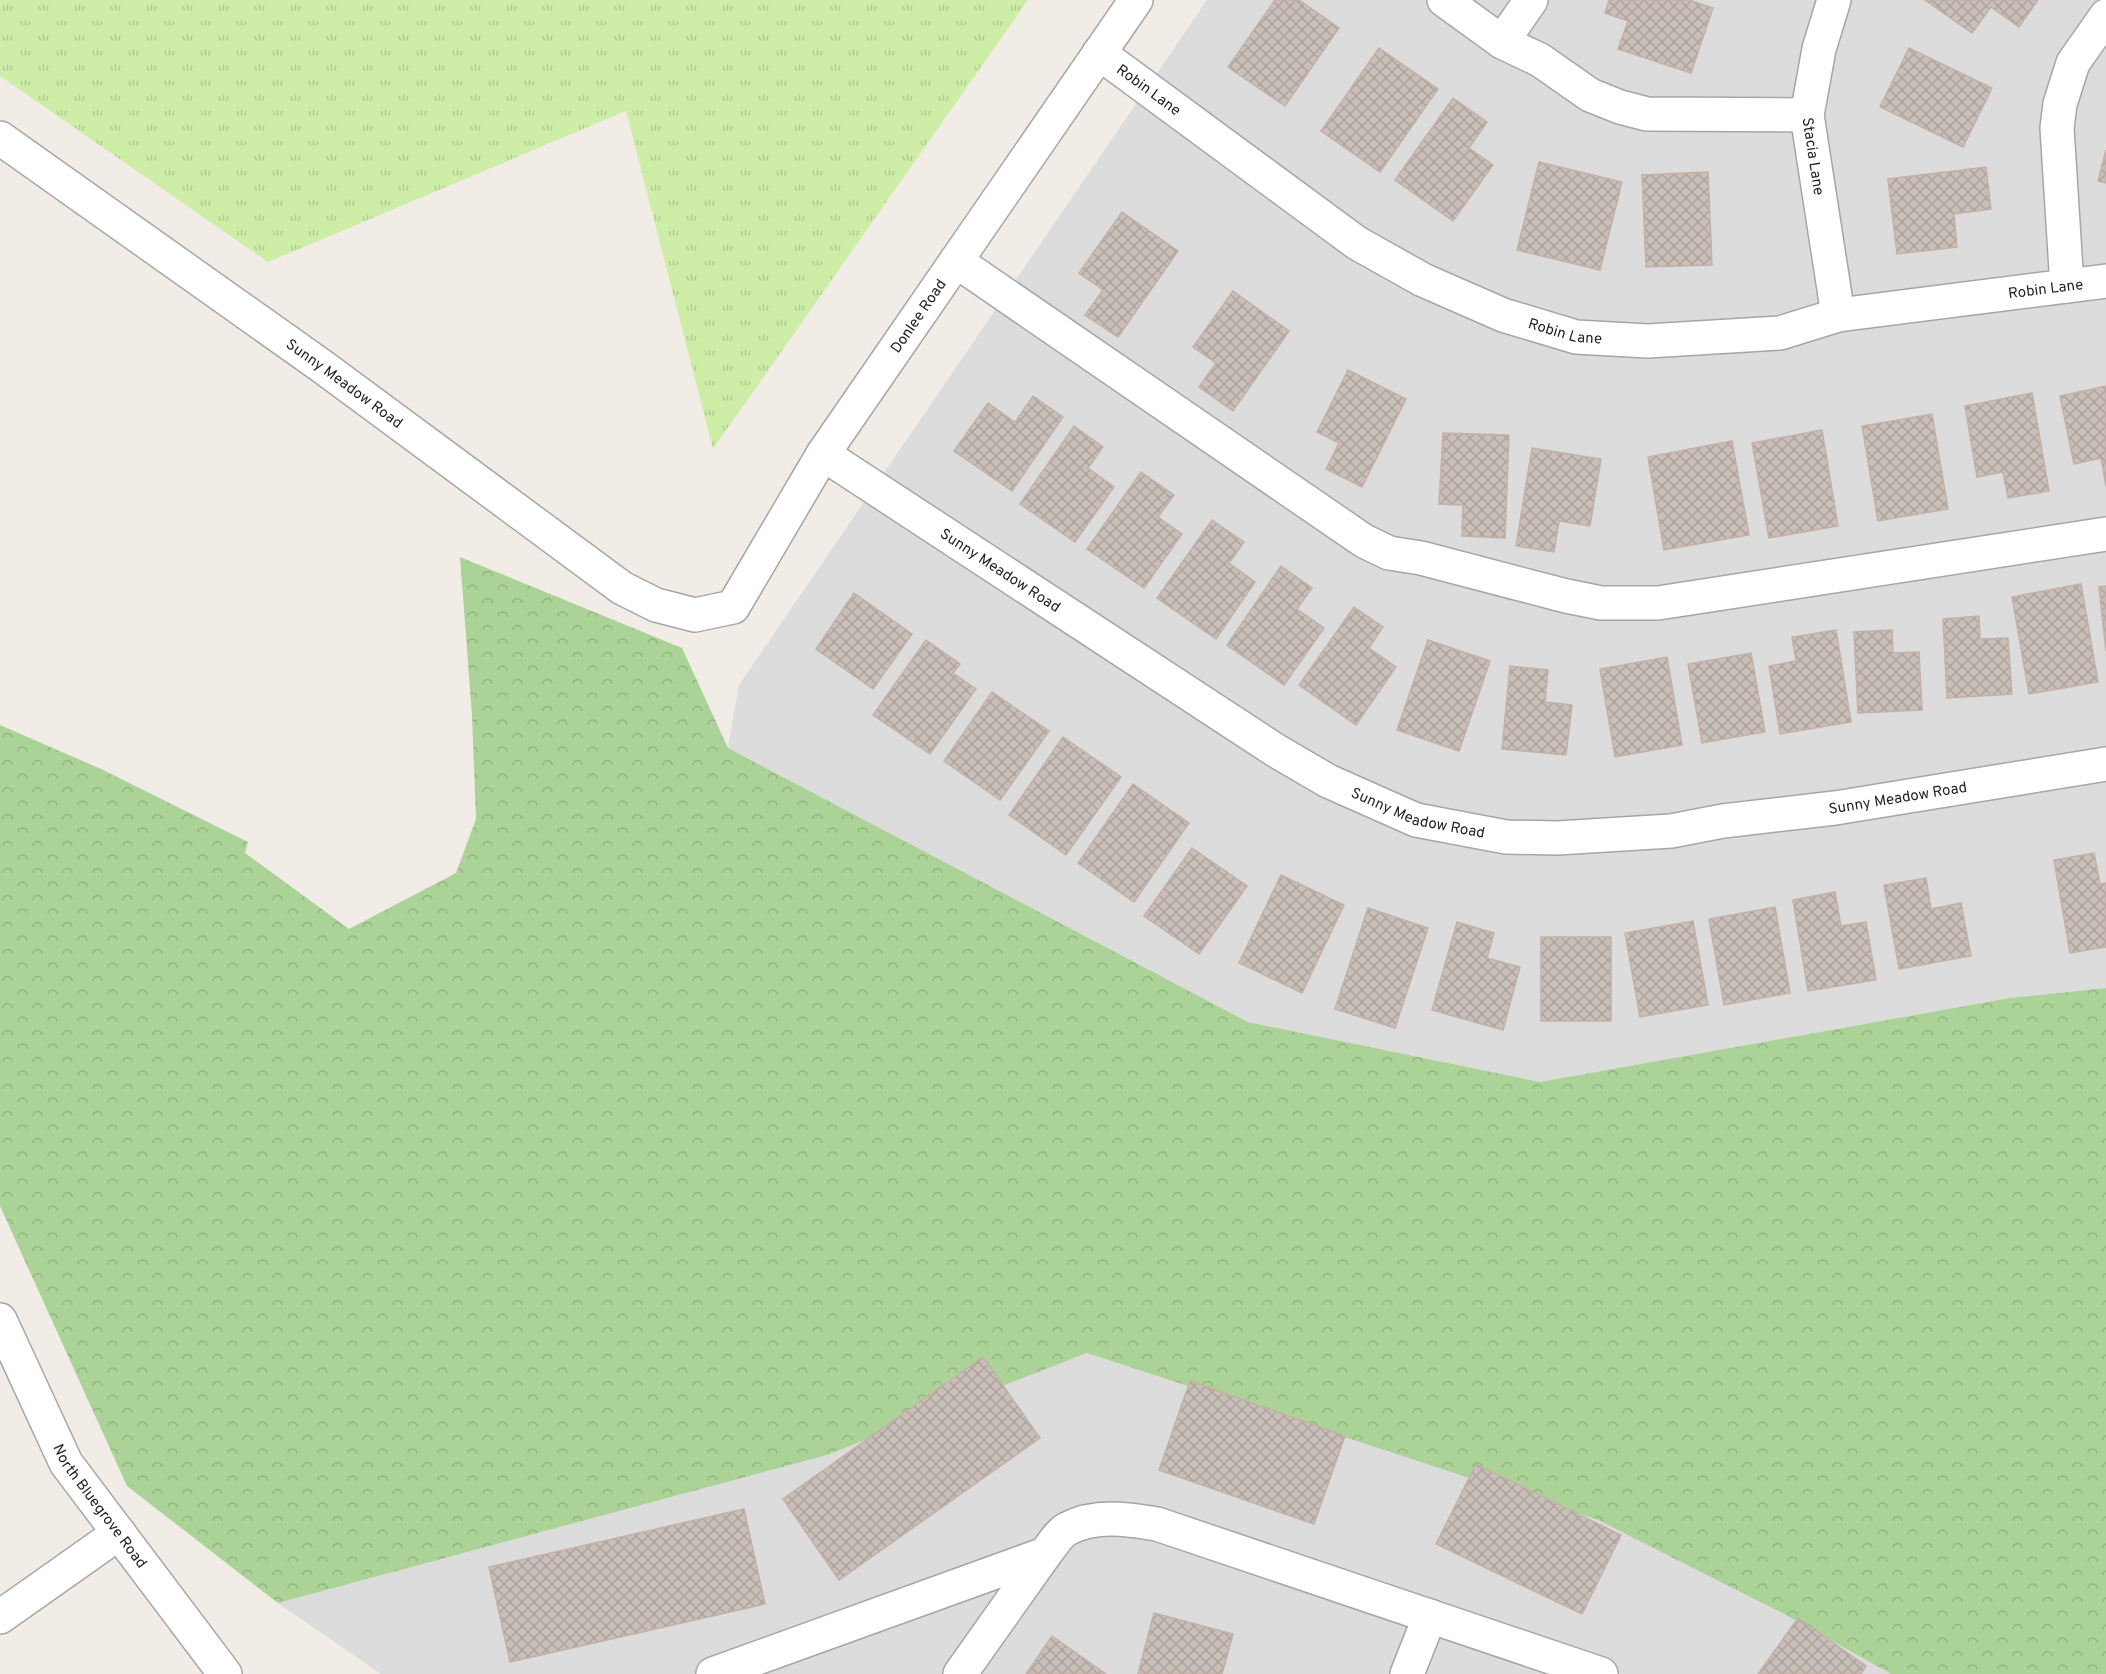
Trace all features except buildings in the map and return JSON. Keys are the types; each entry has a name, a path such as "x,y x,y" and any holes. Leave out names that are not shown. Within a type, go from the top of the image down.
{"street":[{"name":"Donlee Road","path":"695,615 733,607 824,454 1136,0"},
{"path":"1444,0 1502,42 1540,60 1590,95 1647,114 1807,115"},
{"path":"1502,42 1531,0"},
{"name":"Stacia Lane","path":"1834,0 1819,50 1807,115 1838,315"},
{"path":"2067,286 2057,128 2060,104 2073,63 2106,16"},
{"name":"Robin Lane","path":"1099,53 1357,243 1423,280 1503,315 1576,337 1648,341 1780,333 1838,315 2106,281"},
{"name":"Sunny Meadow Road","path":"0,138 322,367 622,588 656,605 695,615"},
{"path":"956,261 1364,541 1389,553 1421,558 1566,596 1601,603 1658,603 2106,534"},
{"name":"Sunny Meadow Road","path":"824,454 1275,750 1328,781 1416,820 1506,837 1557,838 1671,831 1723,821 1835,808 2106,764"},
{"name":"North Bluegrove Road","path":"0,1320 66,1462 225,1674"},
{"path":"960,1674 1045,1554 1065,1530 1089,1521 1118,1518 1157,1524 1601,1674"},
{"path":"0,1617 119,1533"},
{"path":"713,1674 1045,1554"},
{"path":"1407,1674 1430,1616"}],"shaded area":[{"path":"1207,0 2106,0 2106,988 2010,998 1540,1082 1248,1022 728,748 739,685"},
{"path":"1087,1353 1598,1520 1786,1615 1891,1674 381,1674 278,1603 827,1455"}],"green space":[{"path":"0,0 1028,0 713,449 626,111 268,262 0,76"},
{"path":"460,557 682,648 728,748 1248,1022 1540,1082 2010,998 2106,988 2106,1674 1891,1674 1786,1615 1598,1520 1087,1353 827,1455 278,1603 127,1486 0,1206 0,725 101,769 248,842 245,853 349,929 456,873 476,819 472,715"}]}
